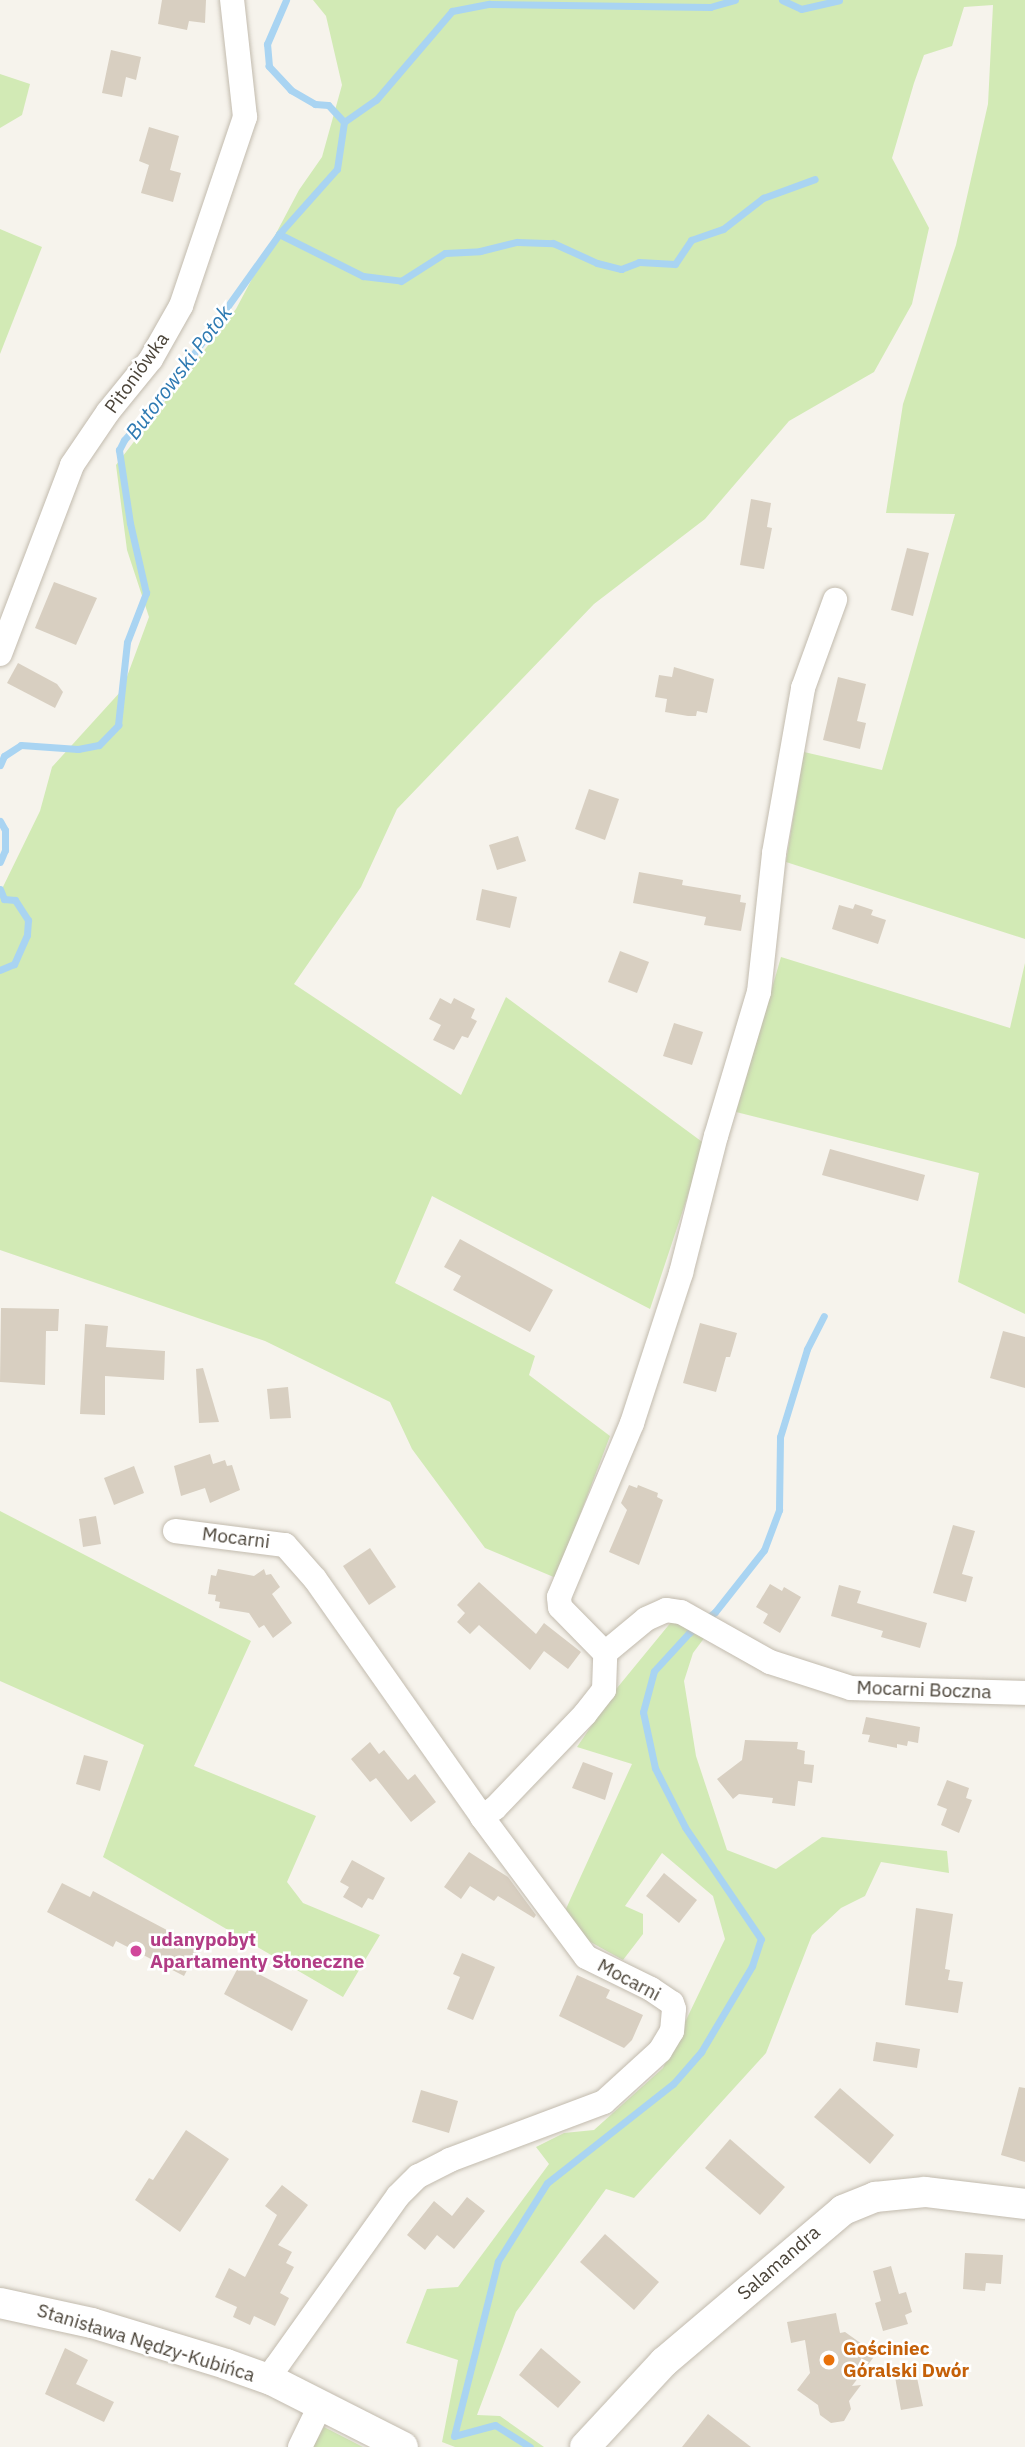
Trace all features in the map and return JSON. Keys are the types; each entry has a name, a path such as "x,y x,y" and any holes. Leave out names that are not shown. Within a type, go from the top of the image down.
{"street":[{"name":"Pitoniówka","path":"0,653 72,465 108,412 151,359 181,306 245,117 232,0"},
{"path":"482,1817 495,1808 585,1714 604,1690 605,1653 560,1607 559,1597 632,1423 681,1273 716,1136 759,992 774,853 803,688 835,600"},
{"name":"Mocarni","path":"175,1531 285,1545 315,1579 482,1817 586,1957 672,2003 672,2031 660,2051 604,2102 450,2160 418,2176 398,2196 271,2380"},
{"name":"Mocarni Boczna","path":"605,1653 646,1619 666,1610 681,1612 770,1662 850,1688 1025,1693"},
{"name":"Salamandra","path":"585,2447 664,2361 842,2210 875,2197 925,2192 1025,2204"},
{"name":"Stanisława Nędzy-Kubińca","path":"0,2302 92,2323 201,2355 271,2380 403,2447"},
{"path":"300,2447 321,2404"}],"green space":[{"path":"313,0 1025,0 1025,939 786,862 804,752 882,770 955,514 886,513 903,404 956,245 988,104 993,5 964,7 952,46 924,55 914,83 892,158 929,228 912,304 874,372 789,421 705,519 594,604 397,809 361,887 294,984 461,1095 506,997 705,1144 650,1309 432,1196 395,1283 535,1356 529,1375 610,1436 556,1578 485,1548 412,1449 390,1402 265,1341 0,1250 0,893 40,811 52,767 122,690 149,617 127,550 116,465 236,309 299,190 322,157 342,85 326,16"},
{"path":"0,74 30,84 22,115 0,128"},
{"path":"0,229 42,247 0,354"},
{"path":"781,957 1010,1028 1025,963 1025,1314 958,1282 979,1173 736,1112"},
{"path":"0,1511 251,1641 194,1766 316,1816 287,1882 303,1903 380,1935 343,1997 103,1857 144,1745 0,1681"},
{"path":"672,1621 705,1637 693,1653 684,1681 696,1756 727,1850 776,1869 822,1837 947,1851 949,1873 881,1862 865,1896 841,1908 812,1935 766,2053 634,2198 606,2189 516,2312 477,2415 500,2416 544,2447 455,2447 442,2442 458,2360 406,2343 427,2289 458,2287 549,2164 536,2147 564,2133 594,2130 663,2068 725,1939 713,1896 662,1853 625,1906 643,1914 643,1934 623,1960 587,1940 565,1911 632,1764 577,1747 617,1688"},
{"path":"324,2427 363,2447 313,2447"}],"building":[{"path":"162,0 206,0 205,23 189,21 187,30 158,24"},
{"path":"111,50 141,57 136,80 126,77 122,97 102,93"},
{"path":"149,127 179,136 170,170 181,173 173,202 141,193 149,165 139,161"},
{"path":"751,499 771,503 767,527 772,528 764,569 740,565"},
{"path":"907,548 929,553 913,616 891,610"},
{"path":"54,582 97,598 76,645 35,628"},
{"path":"18,663 57,684 63,692 55,708 7,683"},
{"path":"674,667 714,679 707,713 697,711 696,716 688,716 665,712 667,699 655,697 659,675 672,677"},
{"path":"838,677 866,684 857,721 866,723 860,749 823,740"},
{"path":"589,789 619,799 605,840 575,829"},
{"path":"518,836 526,861 497,870 489,845"},
{"path":"639,872 683,880 682,885 741,895 740,902 746,903 741,931 704,925 706,917 633,903"},
{"path":"482,889 517,897 510,928 476,920"},
{"path":"855,904 873,910 871,915 886,920 878,944 832,929 839,905 853,909"},
{"path":"620,951 649,962 637,993 608,982"},
{"path":"440,998 451,1004 454,998 475,1009 471,1018 477,1021 468,1038 462,1036 454,1050 433,1040 441,1025 429,1019"},
{"path":"674,1023 703,1032 692,1065 663,1056"},
{"path":"830,1149 925,1175 918,1201 822,1175"},
{"path":"460,1239 553,1290 530,1332 453,1290 461,1276 444,1267"},
{"path":"1,1308 59,1309 58,1331 46,1331 45,1385 0,1382"},
{"path":"700,1323 737,1333 730,1357 726,1357 716,1392 683,1383"},
{"path":"85,1324 108,1326 106,1347 165,1351 164,1380 105,1376 105,1415 80,1414"},
{"path":"1003,1331 1025,1337 1025,1388 990,1378"},
{"path":"203,1368 219,1422 199,1423 196,1369"},
{"path":"288,1387 291,1418 270,1419 267,1389"},
{"path":"210,1454 213,1464 225,1460 227,1466 232,1465 240,1490 210,1503 205,1488 181,1496 174,1466"},
{"path":"134,1466 144,1493 114,1505 104,1478"},
{"path":"629,1485 637,1488 638,1485 658,1493 657,1497 663,1500 639,1565 609,1552 627,1510 621,1503"},
{"path":"96,1516 101,1544 83,1547 79,1519"},
{"path":"953,1525 975,1531 962,1574 973,1577 966,1602 933,1593"},
{"path":"370,1548 396,1587 369,1605 343,1566"},
{"path":"218,1569 254,1576 264,1569 266,1575 271,1574 280,1587 272,1594 292,1623 273,1638 264,1625 259,1628 249,1613 219,1608 220,1602 215,1601 216,1595 208,1594 211,1575 216,1576"},
{"path":"479,1582 536,1634 544,1623 581,1652 568,1669 544,1651 530,1670 479,1625 470,1634 457,1622 465,1613 457,1605"},
{"path":"770,1584 782,1591 784,1587 801,1597 780,1633 763,1623 768,1614 756,1607"},
{"path":"839,1585 861,1591 857,1603 927,1623 920,1648 881,1637 883,1631 831,1616"},
{"path":"866,1717 920,1727 918,1743 908,1741 907,1746 897,1744 897,1748 868,1742 870,1735 862,1734"},
{"path":"745,1740 798,1742 797,1749 805,1751 804,1764 814,1765 812,1783 798,1781 795,1806 772,1803 773,1798 739,1794 733,1799 717,1779 742,1760"},
{"path":"370,1742 379,1754 384,1750 408,1780 415,1774 436,1802 411,1822 376,1778 370,1782 351,1759"},
{"path":"84,1755 108,1761 100,1791 76,1784"},
{"path":"583,1762 613,1773 605,1800 572,1788"},
{"path":"947,1780 969,1788 966,1798 972,1800 959,1833 941,1825 947,1809 937,1805"},
{"path":"469,1852 508,1877 536,1915 534,1918 498,1896 494,1901 470,1886 461,1899 444,1887"},
{"path":"352,1860 385,1878 373,1900 368,1898 362,1908 343,1897 349,1887 340,1882"},
{"path":"664,1873 697,1900 679,1923 646,1896"},
{"path":"62,1883 90,1897 93,1891 199,1947 184,1976 116,1941 113,1947 47,1912"},
{"path":"916,1908 953,1914 945,1969 950,1970 948,1980 963,1982 958,2013 905,2005"},
{"path":"462,1953 495,1967 473,2020 447,2009 460,1977 453,1974"},
{"path":"240,1964 308,2000 292,2031 224,1994"},
{"path":"577,1975 610,1990 606,1998 643,2015 632,2040 624,2048 559,2016"},
{"path":"876,2042 920,2049 917,2068 873,2061"},
{"path":"1019,2087 1025,2088 1025,2162 1001,2155"},
{"path":"840,2088 894,2135 870,2164 814,2117"},
{"path":"421,2090 458,2101 449,2133 412,2122"},
{"path":"186,2130 229,2159 180,2232 135,2200 149,2178 153,2180"},
{"path":"730,2139 785,2187 760,2215 705,2168"},
{"path":"282,2185 308,2205 278,2245 292,2252 286,2263 294,2267 280,2293 289,2298 275,2326 254,2316 250,2325 233,2317 237,2307 215,2297 229,2268 245,2277 277,2215 265,2206"},
{"path":"467,2197 485,2211 454,2249 437,2235 425,2250 407,2235 434,2201 452,2216"},
{"path":"605,2234 659,2282 634,2310 580,2262"},
{"path":"965,2253 1003,2255 1001,2284 986,2283 985,2291 963,2289"},
{"path":"891,2266 899,2294 906,2292 912,2312 905,2315 908,2324 883,2331 875,2303 881,2301 873,2271"},
{"path":"836,2313 840,2333 845,2332 876,2354 852,2386 861,2385 849,2401 851,2409 844,2421 831,2423 820,2415 818,2405 797,2390 810,2373 805,2340 791,2343 787,2322"},
{"path":"65,2348 88,2360 76,2384 114,2402 104,2422 45,2394"},
{"path":"541,2348 581,2382 558,2408 519,2375"},
{"path":"916,2373 923,2406 901,2410 895,2377"},
{"path":"708,2414 751,2447 682,2447"}],"waterway":[{"name":"Butorowski Potok","path":"0,765 4,756 21,745 78,749 99,745 118,725 127,642 146,593 130,523 119,450 124,440 165,394 279,234 337,169 344,122 328,105 315,104 291,90 269,66 267,44 286,0"},
{"path":"344,122 376,100 452,11 489,4 710,7 735,0"},
{"path":"782,0 801,9 839,0"},
{"path":"279,234 363,276 401,281 445,253 480,251 517,242 553,243 597,263 621,269 639,262 675,264 691,240 723,229 763,198 815,179"},
{"name":"Butorowski Potok","path":"0,821 5,830 5,850 0,862"},
{"name":"Butorowski Potok","path":"0,889 4,899 15,900 28,920 27,935 14,964 0,970"},
{"path":"530,2447 495,2425 454,2436 498,2261 547,2183 673,2084 701,2052 752,1966 761,1939 685,1827 655,1768 643,1712 654,1671 689,1633 715,1612 764,1550 779,1510 780,1437 807,1349 824,1316"}],"place":[{"name":"udanypobyt Apartamenty Słoneczne","path":"136,1951"},
{"name":"Gościniec Góralski Dwór","path":"829,2360"}]}
